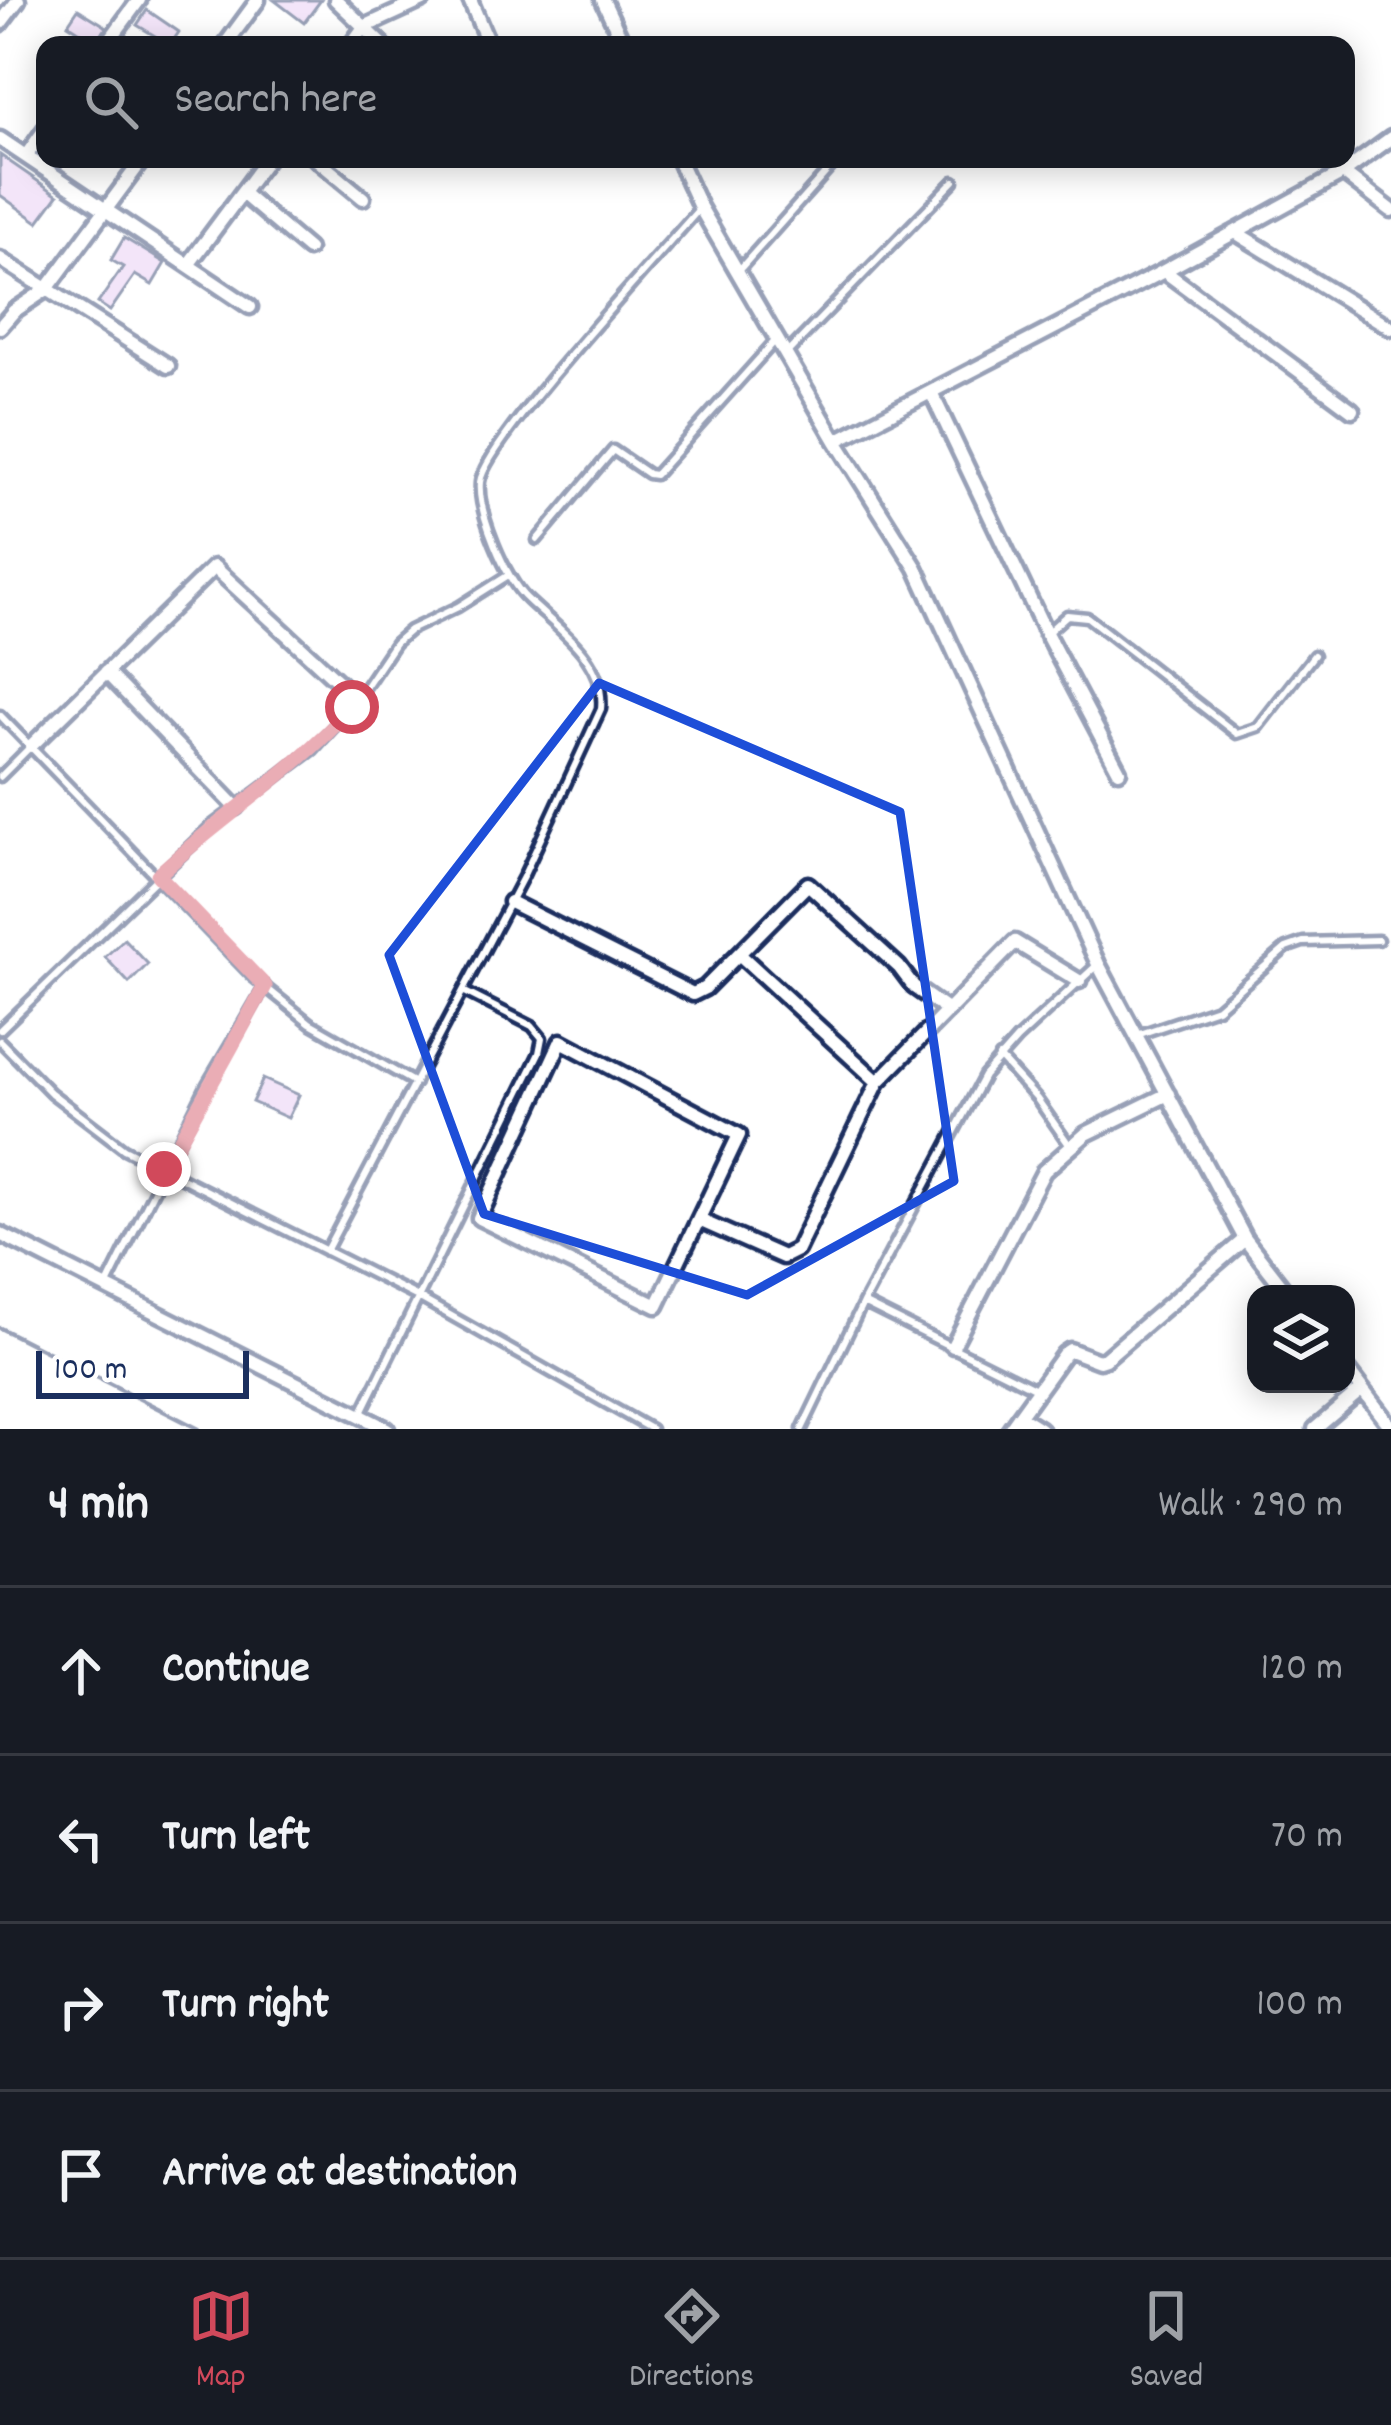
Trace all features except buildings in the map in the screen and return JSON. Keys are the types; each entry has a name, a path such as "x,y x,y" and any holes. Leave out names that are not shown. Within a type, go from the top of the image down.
{"street":[{"path":"0,24 18,0"},
{"path":"113,36 139,0"},
{"path":"232,36 258,0"},
{"path":"336,0 373,36"},
{"path":"358,36 364,27 423,0"},
{"path":"470,0 485,36"},
{"path":"603,0 620,36"},
{"path":"1355,164 1391,138"},
{"path":"0,139 36,163"},
{"path":"26,156 36,142"},
{"path":"44,168 250,307"},
{"path":"0,327 14,311 47,289 136,168"},
{"path":"188,266 260,168"},
{"path":"327,168 363,197"},
{"path":"682,168 776,339 916,568 1098,964 1246,1238 1281,1285"},
{"path":"836,441 1164,272 1350,168"},
{"path":"1343,173 1391,210"},
{"path":"242,193 308,249"},
{"path":"1235,232 1391,328"},
{"path":"0,259 168,366"},
{"path":"1164,272 1352,410"},
{"path":"931,392 1046,633 1119,771"},
{"path":"31,746 214,567 358,699"},
{"path":"106,672 236,807"},
{"path":"510,902 693,994 808,884 899,967 914,988 948,1012"},
{"path":"699,1220 782,1257 797,1250 878,1082 1015,942 1078,981"},
{"path":"739,954 878,1082"},
{"path":"561,1041 740,1135 699,1220 657,1306 478,1218 561,1041"},
{"path":"953,1346 1044,1171 1070,1146 1168,1094"},
{"path":"0,1234 386,1429"},
{"path":"1010,1429 1070,1350 1106,1359 1246,1238"},
{"path":"1355,1380 1391,1426"},
{"path":"1315,1429 1362,1389"},
{"path":"1019,1416 1040,1429"}],"lane":[{"path":"738,272 830,168"},
{"path":"786,354 954,181"},
{"path":"326,1251 510,902 602,709 603,694 579,645 507,576 480,480 515,423 700,207"},
{"path":"537,541 614,451 655,475 776,339"},
{"path":"0,1030 158,875 236,807 313,750 358,699 395,643 507,576"},
{"path":"1046,633 1067,614 1087,617 1237,734 1258,728 1314,655"},
{"path":"0,715 265,986 310,1023 415,1083"},
{"path":"0,777 31,746"},
{"path":"1136,1035 1217,1008 1286,948 1303,942 1378,940"},
{"path":"802,1429 984,1076 1098,964"},
{"path":"106,1287 164,1169 265,986"},
{"path":"361,1414 542,1038 532,1026 463,991"},
{"path":"0,1041 51,1093 124,1149 418,1297 651,1429"},
{"path":"999,1057 1070,1146"},
{"path":"863,1303 1038,1390"}],"highlighted area":[{"path":"599,683 900,812 954,1181 747,1295 484,1214 389,955"}],"railway":[{"path":"0,1328 199,1429"}],"route":[{"path":"164,1169 265,986 158,875 211,826 313,750 352,707"}]}
